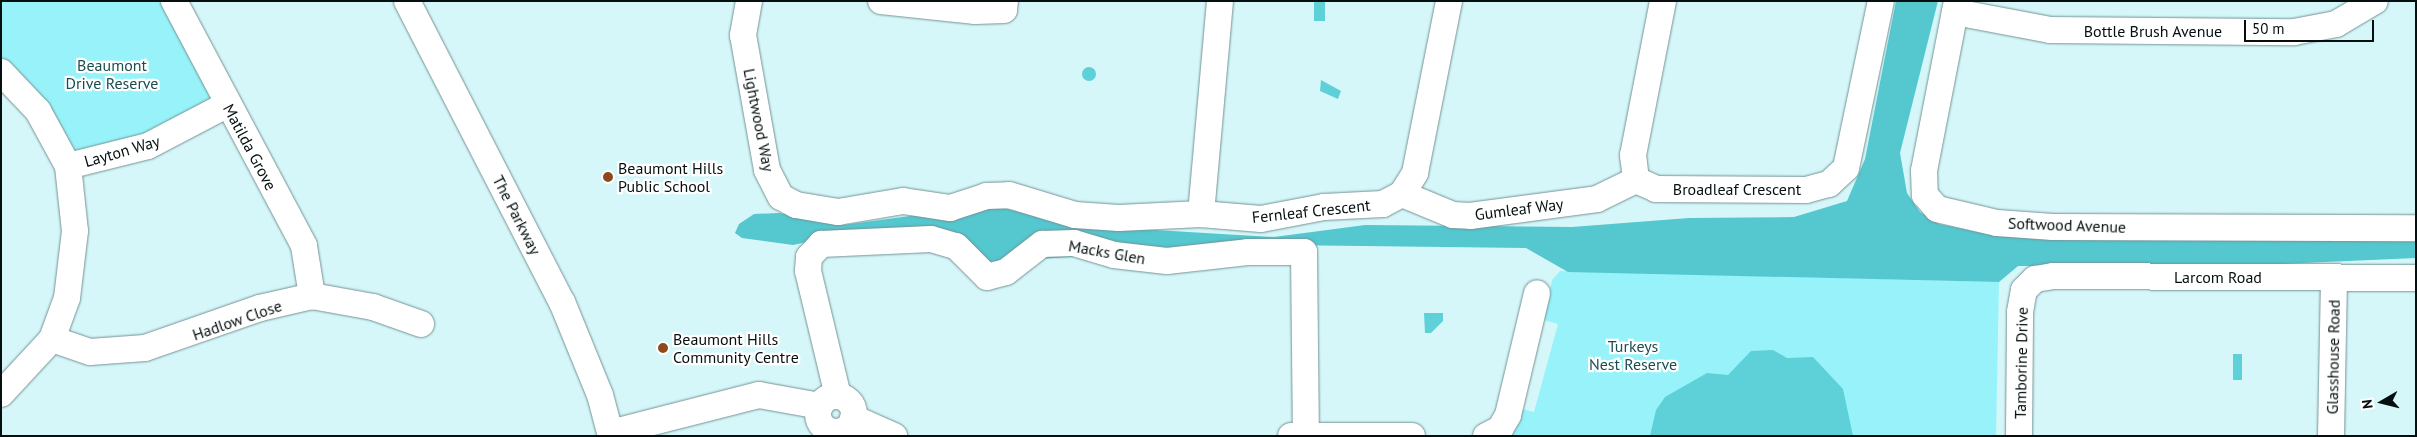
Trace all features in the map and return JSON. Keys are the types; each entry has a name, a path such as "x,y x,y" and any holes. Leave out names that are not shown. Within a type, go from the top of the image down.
{"street":[{"name":"Matilda Grove","path":"174,1 304,246 312,296"},
{"name":"The Parkway","path":"407,1 562,302 610,434"},
{"name":"Lightwood Way","path":"749,1 743,35 767,170 781,198 796,205 838,212 903,201 950,208 986,196 1009,195 1089,216 1201,214"},
{"path":"881,1 975,11 1004,10 1005,1"},
{"path":"1201,214 1220,1"},
{"path":"1402,194 1415,172 1449,1"},
{"path":"1636,180 1633,155 1663,1"},
{"name":"Broadleaf Crescent","path":"1636,180 1656,189 1806,190 1838,178 1851,154 1881,1"},
{"name":"Bottle Brush Avenue","path":"1956,7 2050,30 2294,32 2336,24 2374,1"},
{"name":"Softwood Avenue","path":"1956,7 1923,183 1929,203 1944,212 2053,227 2416,228"},
{"path":"1,72 38,111 68,166 75,231 72,267 52,339 1,394"},
{"name":"Layton Way","path":"68,166 148,146 228,104"},
{"name":"Gumleaf Way","path":"1402,194 1453,215 1470,216 1597,199 1636,180"},
{"name":"Fernleaf Crescent","path":"1201,214 1276,218 1324,207 1383,204 1402,194"},
{"name":"Macks Glen","path":"829,401 808,264 822,244 931,239 956,246 987,277 1006,272 1042,244 1074,243 1114,255 1167,261 1230,253 1304,252 1298,435"},
{"name":"Larcom Road","path":"2024,290 2035,279 2053,276 2416,278"},
{"name":"Glasshouse Road","path":"2331,436 2334,278"},
{"name":"Tamborine Drive","path":"2019,436 2020,312 2024,290"},
{"path":"1486,436 1500,429 1508,416 1537,293"},
{"name":"Hadlow Close","path":"52,339 90,352 145,348 260,308 312,296 373,307 421,324"},
{"path":"610,434 759,395 829,401 820,423 894,436"},
{"path":"1298,435 1412,436"}],"green space":[{"name":"Beaumont Drive Reserve","path":"1,1 165,1 217,98 171,128 73,152 12,66 1,59"},
{"name":"Turkeys Nest Reserve","path":"1560,271 1999,282 1996,436 1513,436 1522,409 1534,412 1558,324 1544,320 1552,280"}],"shaded area":[{"path":"1314,1 1325,1 1325,21 1314,21"},
{"path":"1896,1 1938,1 1900,153 1907,193 1920,212 1939,224 1997,236 2416,239 2416,258 2237,266 2018,266 1999,282 1568,272 1526,248 1280,245 985,262 835,236 793,245 742,238 735,233 739,224 754,214 779,213 843,225 992,205 1031,215 1138,229 1274,237 1365,225 1572,227 1689,218 1794,217 1847,201 1865,159"},
{"path":"1086,67 1092,67 1096,74 1092,81 1086,81 1082,77 1082,71"},
{"path":"1321,80 1341,91 1338,99 1320,91"},
{"path":"1424,313 1443,313 1443,321 1431,333 1425,333"},
{"path":"1773,350 1787,358 1813,357 1843,389 1853,436 1650,436 1656,410 1665,397 1707,373 1728,375 1751,351"},
{"path":"2233,354 2242,354 2242,380 2233,380"}],"place":[{"name":"Beaumont Hills Public School","path":"608,177"},
{"name":"Beaumont Hills Community Centre","path":"663,348"}]}
